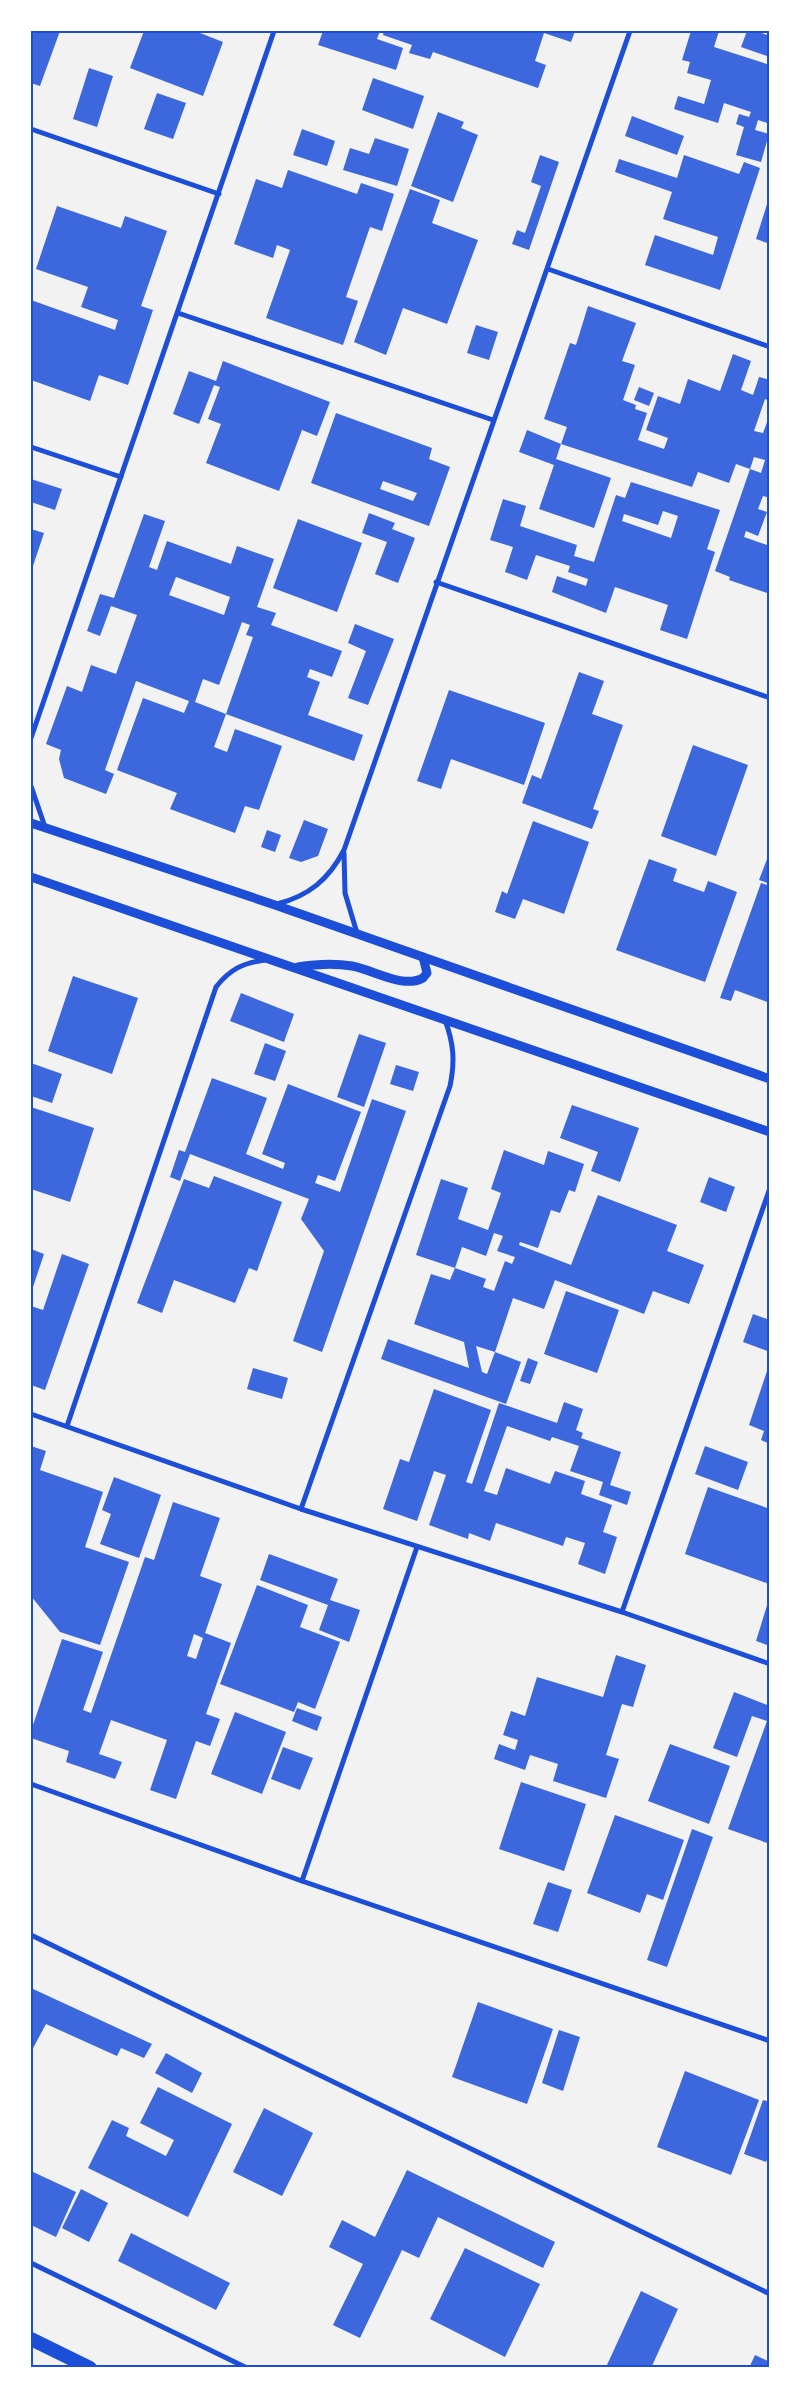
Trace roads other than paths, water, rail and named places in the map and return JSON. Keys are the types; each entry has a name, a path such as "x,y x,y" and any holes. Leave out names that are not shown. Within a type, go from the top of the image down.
{"highway":[{"path":"31,2339 90,2368"}],"street":[{"path":"31,738 274,31"},
{"path":"275,905 293,900 309,892 336,866 344,850 630,31"},
{"path":"31,129 219,194"},
{"path":"548,269 770,347"},
{"path":"178,313 493,420"},
{"path":"31,447 121,478"},
{"path":"436,582 770,698"},
{"path":"31,786 45,827"},
{"path":"31,823 357,933 770,1079"},
{"path":"344,850 345,893 357,933"},
{"path":"31,877 770,1132"},
{"path":"295,967 321,964 353,966 410,983 423,978 427,973 423,957"},
{"path":"67,1426 216,987 227,973 238,966 273,959"},
{"path":"301,1509 450,1086 454,1065 454,1049 445,1020"},
{"path":"622,1612 770,1188"},
{"path":"31,1414 301,1509 622,1612 770,1664"},
{"path":"302,1881 417,1547"},
{"path":"31,1784 302,1881 770,2041"},
{"path":"31,1935 770,2294"},
{"path":"31,2263 247,2368"}]}
